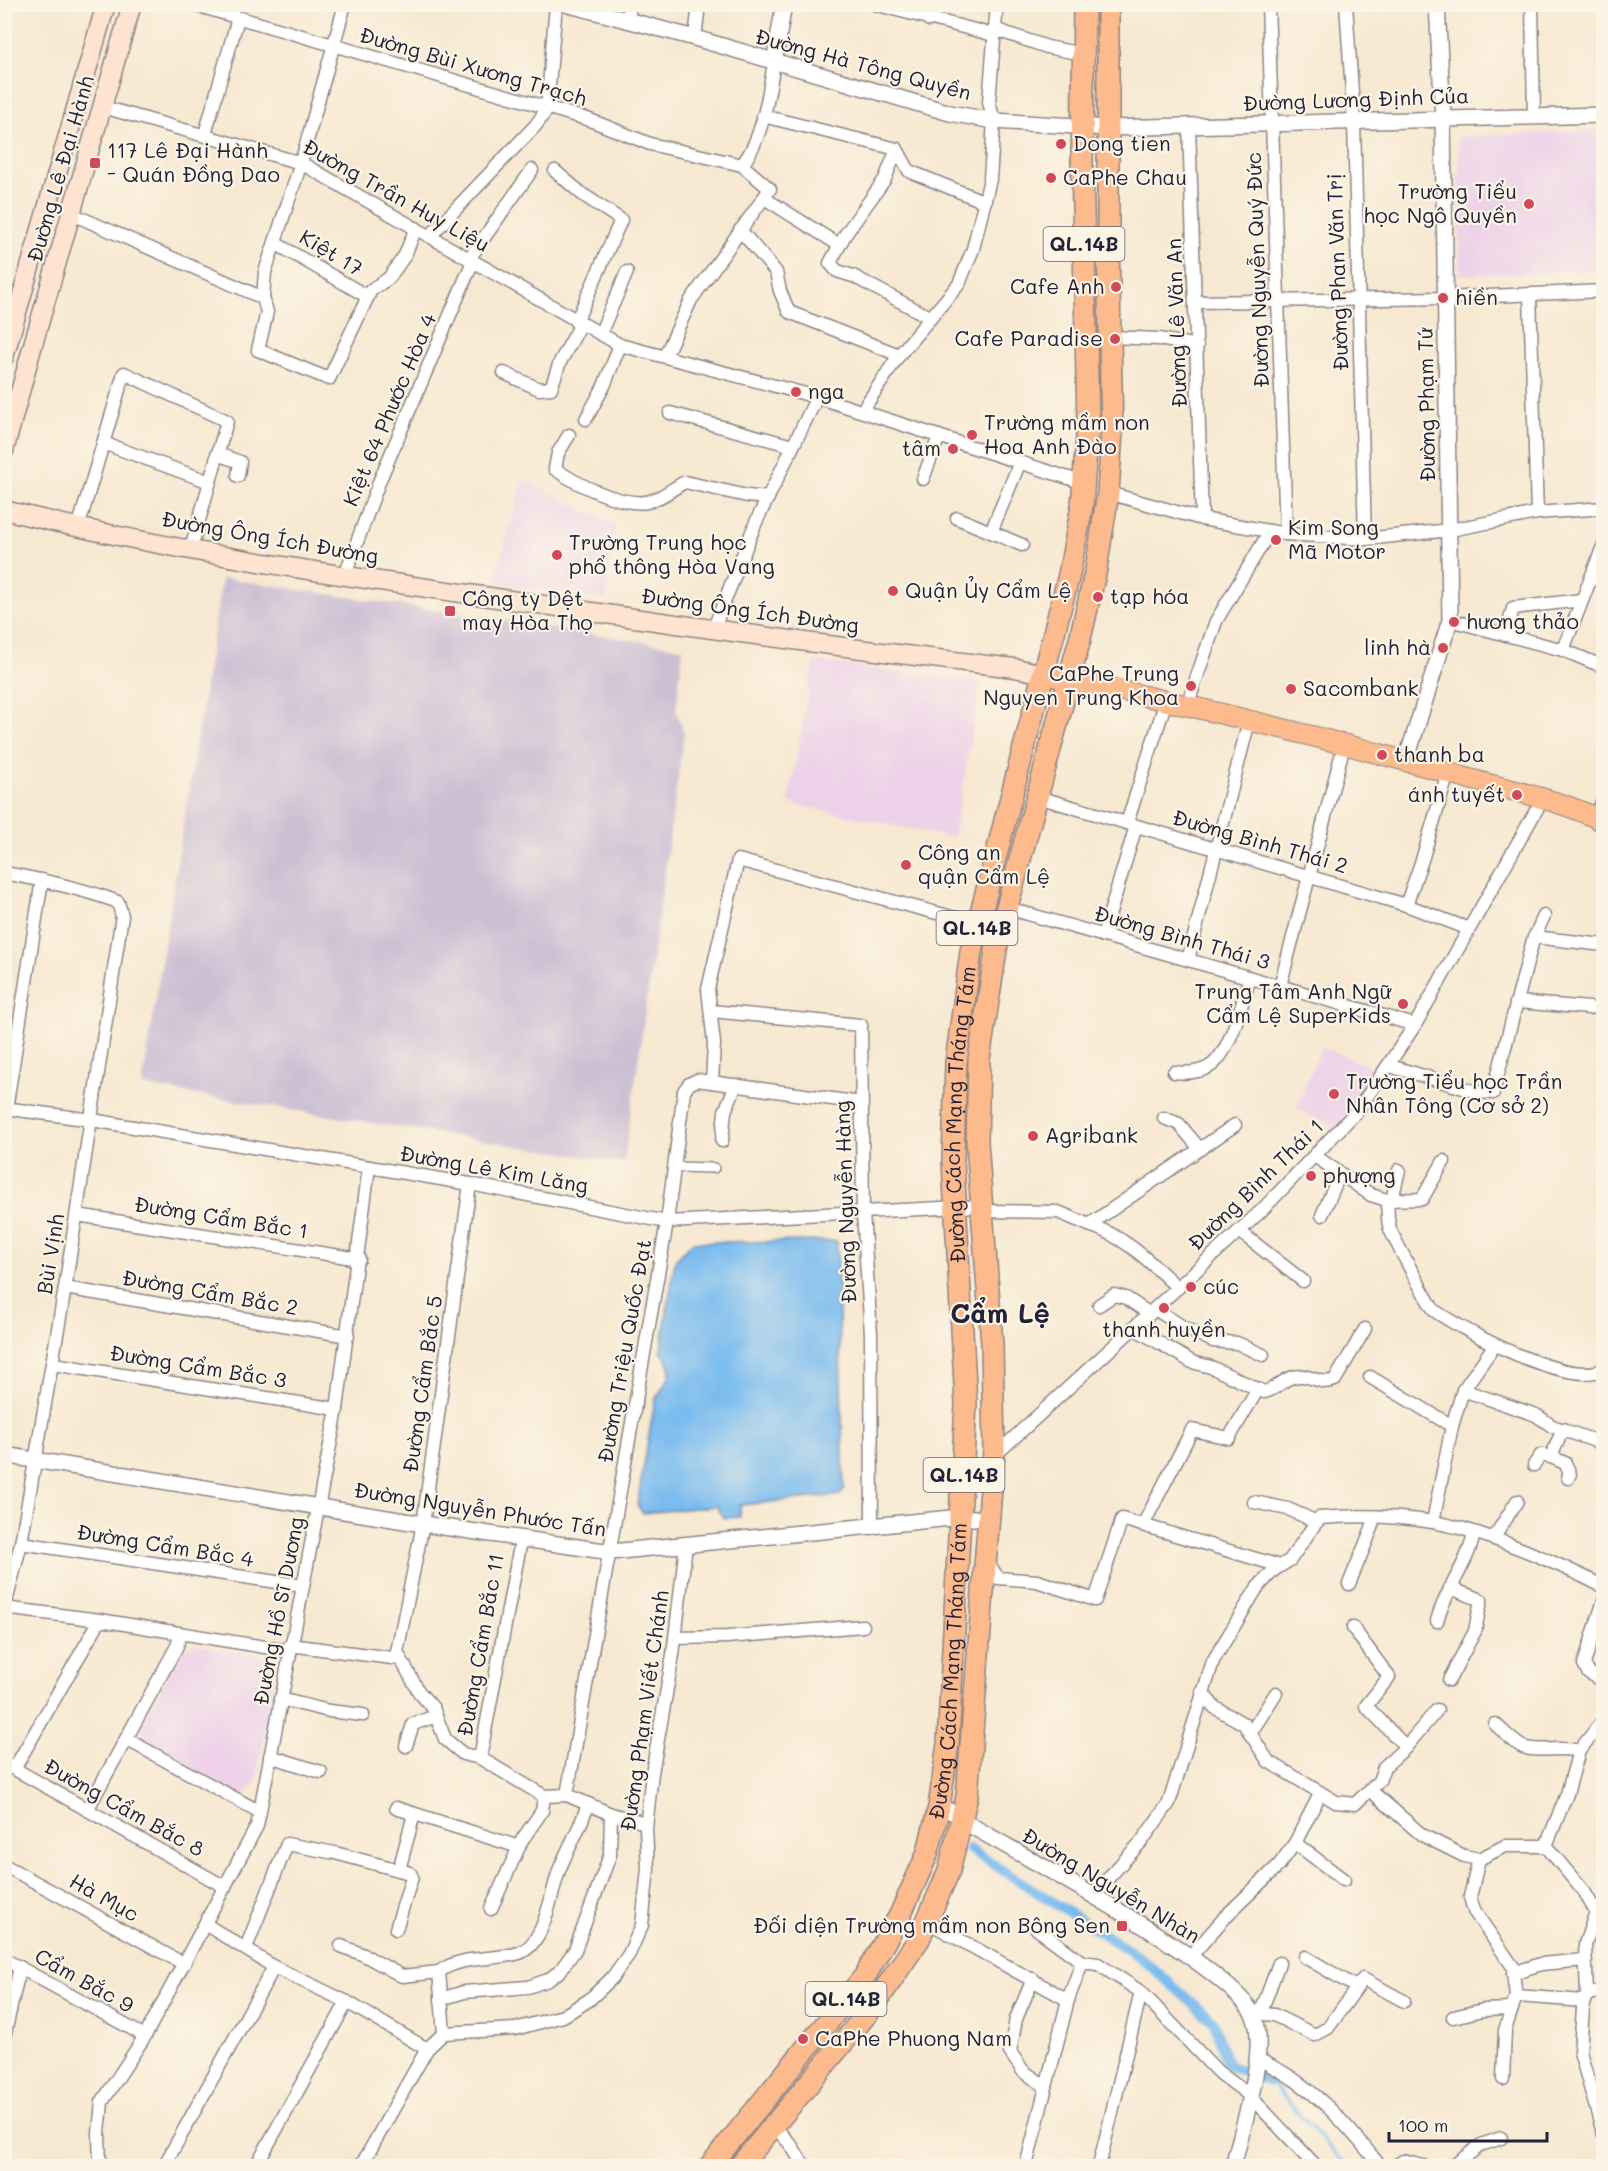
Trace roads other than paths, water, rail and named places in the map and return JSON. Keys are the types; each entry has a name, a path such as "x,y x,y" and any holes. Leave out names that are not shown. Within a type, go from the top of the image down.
{"highway":[{"name":"Đường Cách Mạng Tháng Tám","path":"710,2166 864,1976 884,1947 915,1886 927,1854 939,1807 948,1744 966,1429 965,1357 955,1207 953,1126 956,1063 965,986 978,924 1072,565 1084,483 1088,338 1082,127 1084,4"},
{"name":"Đường Cách Mạng Tháng Tám","path":"743,2164 875,2004 894,1978 928,1922 949,1871 970,1769 993,1457 992,1344 980,1208 976,1119 979,1059 990,981 1096,569 1108,493 1112,432 1107,240 1108,4"}],"main road":[{"name":"Đường Lê Đại Hành","path":"4,357 106,4"},
{"name":"Đường Lê Đại Hành","path":"4,451 132,4"},
{"name":"Đường Ông Ích Đường","path":"4,510 78,528 345,575 834,648 1015,668 1166,701 1406,761 1599,819"}],"street":[{"name":"Đường Bùi Xương Trạch","path":"192,4 333,47 590,120 650,144 742,165"},
{"path":"345,4 301,163 265,272 263,298 267,312 258,350 329,379 371,290 390,278 405,255 416,228"},
{"path":"430,236 536,125 547,109 556,4"},
{"name":"Đường Hà Tông Quyền","path":"566,4 695,38 950,113 994,121 1109,128"},
{"path":"628,20 630,4"},
{"path":"695,38 699,4"},
{"path":"665,356 691,300 770,189 742,165 752,152 763,116 783,4"},
{"path":"874,4 929,20 994,32 1082,54"},
{"path":"929,20 931,4"},
{"path":"862,411 899,355 959,284 973,249 990,179 994,121 989,102 997,4"},
{"name":"Đường Nguyễn Quý Đức","path":"1268,4 1286,534"},
{"name":"Đường Phan Văn Trị","path":"1346,4 1354,122 1365,539"},
{"name":"Đường Phạm Tứ","path":"1406,761 1450,620 1443,118 1437,4"},
{"path":"1532,4 1534,117"},
{"path":"205,134 238,18"},
{"name":"Đường Trần Huy Liệu","path":"103,107 301,163 620,345 817,396 1084,483"},
{"name":"Đường Lương Định Của","path":"1109,128 1604,115"},
{"path":"763,116 897,149 909,171 985,202"},
{"name":"Đường Lê Văn An","path":"1189,125 1202,519"},
{"path":"897,149 874,198 839,245 830,263 837,271 853,276 931,318"},
{"name":"Kiệt 64 Phước Hòa 4","path":"345,575 379,482 471,260 532,171"},
{"path":"504,373 545,391 555,381 560,362 621,220 577,191 555,171"},
{"path":"764,198 839,245"},
{"path":"72,214 263,298"},
{"path":"740,230 776,272 780,291 789,312 899,355"},
{"name":"Kiệt 17","path":"275,243 368,297"},
{"path":"600,334 627,272"},
{"path":"1196,302 1445,298 1604,291"},
{"path":"1530,294 1537,513"},
{"path":"1111,337 1159,339 1197,346"},
{"path":"586,419 604,386 620,345"},
{"path":"78,528 124,373 226,421 191,549"},
{"path":"713,630 768,498 817,396"},
{"path":"670,413 793,446"},
{"path":"569,435 558,453 555,469 590,488 624,501 649,501 686,482 747,496 768,498"},
{"path":"923,479 939,436"},
{"path":"103,443 210,482"},
{"path":"218,454 240,462 238,476"},
{"path":"991,532 1020,462"},
{"path":"1108,493 1202,519 1286,534 1365,539 1450,530 1537,513 1604,508"},
{"path":"957,518 1022,545"},
{"path":"1187,706 1215,621 1270,531"},
{"path":"1563,650 1604,544"},
{"path":"1506,635 1514,608 1582,600"},
{"path":"1450,620 1563,650 1604,667"},
{"path":"1103,936 1166,701"},
{"path":"1188,960 1249,721"},
{"path":"1280,986 1344,746"},
{"path":"1406,905 1422,861 1448,773"},
{"name":"Đường Bình Thái 2","path":"1038,797 1406,905 1469,929"},
{"path":"1599,819 1604,798"},
{"name":"Đường Bình Thái 1","path":"993,1457 1239,1231 1358,1110 1390,1066 1415,1025 1542,800"},
{"path":"712,1082 714,1044 708,989 726,920 736,862 740,859 978,924"},
{"path":"4,873 42,880 4,1122"},
{"name":"Bùi Vịnh","path":"5,1609 21,1544 66,1288 122,916 117,902 42,880"},
{"name":"Đường Bình Thái 3","path":"1007,908 1415,1025"},
{"path":"1390,1066 1477,1092 1493,1093 1534,937 1545,916"},
{"path":"1534,937 1604,945"},
{"path":"1174,1072 1197,1071 1216,1062 1234,1023 1250,978"},
{"path":"1516,1002 1590,1008"},
{"name":"Đường Nguyễn Hàng","path":"711,1011 861,1025 863,1213 871,1334 872,1528"},
{"name":"Đường Triệu Quốc Đạt","path":"567,1796 667,1222 684,1091 689,1084 698,1080 861,1103"},
{"path":"722,1142 725,1111 736,1085"},
{"name":"Đường Lê Kim Lăng","path":"6,1108 92,1120 470,1184 667,1222 955,1207 1058,1212 1113,1235 1133,1248 1178,1288"},
{"path":"1164,1118 1179,1124 1200,1149"},
{"path":"1089,1225 1235,1125"},
{"path":"1315,1156 1371,1195 1389,1200 1422,1200 1444,1161"},
{"name":"Đường Hồ Sĩ Dương","path":"100,2166 99,2133 102,2102 144,2036 257,1826 289,1648 320,1507 337,1409 369,1167"},
{"path":"673,1167 714,1168"},
{"path":"1399,1170 1389,1200 1390,1229 1416,1275 1429,1306 1494,1346 1586,1374 1604,1369"},
{"path":"1322,1215 1340,1174"},
{"name":"Đường Cẩm Bắc 5","path":"399,1659 397,1652 423,1524 470,1184"},
{"name":"Đường Cẩm Bắc 1","path":"77,1215 358,1259"},
{"path":"1239,1231 1283,1268 1303,1281"},
{"name":"Đường Cẩm Bắc 2","path":"66,1288 348,1336"},
{"path":"1099,1305 1114,1295 1126,1298 1213,1341 1237,1343 1263,1355"},
{"path":"1134,1328 1192,1362 1211,1367 1258,1389 1270,1391 1282,1380 1302,1376 1332,1382 1338,1377 1365,1329"},
{"path":"1434,1522 1452,1426 1464,1390 1494,1346"},
{"name":"Đường Cẩm Bắc 3","path":"53,1364 337,1409"},
{"path":"1370,1377 1452,1426"},
{"path":"1143,1525 1192,1430 1221,1438 1231,1436 1258,1389"},
{"path":"1464,1390 1536,1415 1552,1426 1604,1444"},
{"path":"1551,1457 1563,1429"},
{"name":"Đường Nguyễn Phước Tấn","path":"4,1455 35,1458 423,1524 611,1552 872,1528 961,1517 988,1519"},
{"path":"1534,1465 1541,1455 1551,1457 1565,1463 1570,1474 1568,1478"},
{"path":"1493,1539 1517,1501"},
{"path":"1254,1502 1288,1509 1318,1520 1373,1517 1434,1522 1493,1539 1604,1587"},
{"path":"1349,1584 1372,1528 1373,1517"},
{"path":"986,1560 998,1578 1037,1581 1095,1600 1122,1519 1281,1566"},
{"path":"1092,1896 1142,1841 1168,1803 1213,1661 1257,1588 1290,1560 1318,1520"},
{"path":"1437,1621 1442,1601 1470,1550 1474,1534"},
{"name":"Đường Cẩm Bắc 11","path":"480,1758 521,1539"},
{"name":"Đường Cẩm Bắc 4","path":"21,1544 303,1586"},
{"name":"Đường Phạm Viết Chánh","path":"444,2033 515,2029 563,2016 589,2000 612,1978 629,1954 642,1925 648,1869 646,1823 652,1773 675,1638 686,1545"},
{"path":"1449,1680 1472,1641 1481,1600 1450,1588"},
{"path":"1604,1600 1585,1661 1585,1669 1604,1683"},
{"path":"5,1609 100,1620 180,1634 289,1648 399,1659 436,1716 445,1739 463,1754 480,1758 544,1796 567,1796 611,1814 646,1823"},
{"path":"9,1766 100,1620"},
{"path":"675,1638 752,1635 862,1626"},
{"path":"1353,1628 1389,1677 1366,1706 1406,1747"},
{"path":"87,1810 177,1646 180,1634"},
{"path":"1202,1692 1214,1707 1244,1724 1268,1761 1336,1802 1355,1804 1379,1781 1384,1767 1406,1747 1437,1710"},
{"path":"1250,1734 1276,1693"},
{"path":"280,1699 329,1711 363,1715"},
{"path":"406,1746 413,1724 436,1716"},
{"path":"1546,1846 1567,1794 1579,1750 1604,1719"},
{"path":"1495,1724 1520,1746 1529,1749 1561,1747 1579,1750"},
{"path":"126,1739 260,1812"},
{"path":"270,1756 321,1772"},
{"name":"Đường Cẩm Bắc 8","path":"9,1766 225,1887"},
{"path":"1370,1790 1422,1835 1464,1856 1479,1859 1505,1846 1546,1846"},
{"path":"1190,1957 1227,1915 1273,1872 1295,1843 1320,1794"},
{"path":"491,1909 519,1847 542,1811 544,1796"},
{"path":"341,1946 364,1955 387,1970 408,1977 439,1972 457,1963 512,1955 530,1946 548,1914 559,1869 579,1831 588,1804"},
{"name":"Đường Nguyễn Nhàn","path":"939,1807 962,1816 970,1825 1092,1896 1190,1957 1226,1984 1257,2013 1274,2015 1316,2035 1328,2028 1360,1983"},
{"path":"396,1808 519,1847"},
{"path":"399,1870 414,1814"},
{"path":"441,1999 464,1992 528,1987 548,1980 560,1971 575,1950 610,1855 611,1814"},
{"path":"1295,1843 1344,1880"},
{"path":"246,1948 287,1844 335,1852 410,1873 412,1877 396,1929"},
{"path":"1546,1846 1600,1912 1585,1944 1586,1998 1580,2052 1604,2136"},
{"path":"1479,1859 1470,1897 1479,1919 1516,1971"},
{"name":"Hà Mục","path":"4,1865 184,1964"},
{"path":"928,1922 1033,1978 1068,2000"},
{"path":"205,1924 246,1948 274,1968 347,2002 427,2049"},
{"path":"1037,1929 1082,1962 1098,1964 1141,1992 1217,2071 1250,2090 1316,2166"},
{"path":"1305,1958 1404,2001"},
{"name":"Cẩm Bắc 9","path":"4,1959 144,2036"},
{"path":"1503,2079 1505,2030 1516,1996 1512,1975 1516,1971 1541,1964 1585,1959"},
{"path":"1025,2166 1068,2000 1082,1962"},
{"path":"1233,2166 1257,2062 1259,2036 1257,2013 1279,1963"},
{"path":"4,2037 20,1967"},
{"path":"164,2166 274,1968"},
{"path":"361,2166 427,2049 444,2033 439,1972"},
{"path":"1033,1978 1016,2019 1010,2052 1023,2071 1045,2086"},
{"path":"1516,1996 1586,1998 1604,1990"},
{"path":"1099,2166 1141,1992"},
{"path":"255,2166 347,2002"},
{"path":"1453,2017 1483,2010 1512,2009"},
{"path":"1257,2062 1276,2067 1335,2113 1380,2166"},
{"path":"774,2126 791,2145 804,2166"},
{"path":"1453,2166 1481,2145 1501,2138"},
{"path":"1395,2166 1403,2161 1423,2166"}],"water":[{"path":"837,1241 844,1490 840,1495 740,1505 740,1517 725,1518 717,1506 643,1513 637,1505 655,1400 669,1378 670,1366 661,1350 675,1261 692,1242"}],"waterway":[{"path":"969,1849 1141,1958 1214,2022 1228,2065 1270,2082"},
{"path":"1270,2082 1347,2166"}],"place":[{"name":"Dong tien","path":"1061,144"},
{"name":"117 Lê Đại Hành - Quán Đồng Dao","path":"95,163"},
{"name":"CaPhe Chau","path":"1051,178"},
{"name":"Trường Tiểu học Ngô Quyền","path":"1529,204"},
{"name":"Cafe Anh","path":"1116,287"},
{"name":"hiền","path":"1443,298"},
{"name":"Cafe Paradise","path":"1115,339"},
{"name":"nga","path":"796,392"},
{"name":"Trường mầm non Hoa Anh Đào","path":"972,435"},
{"name":"tâm","path":"953,449"},
{"name":"Kim Song Mã Motor","path":"1276,540"},
{"name":"Trường Trung học phổ thông Hòa Vang","path":"557,555"},
{"name":"Quận Ủy Cẩm Lệ","path":"893,591"},
{"name":"tạp hóa","path":"1098,597"},
{"name":"Công ty Dệt may Hòa Thọ","path":"450,611"},
{"name":"hương thảo","path":"1454,622"},
{"name":"linh hà","path":"1443,648"},
{"name":"CaPhe Trung Nguyen Trung Khoa","path":"1191,686"},
{"name":"Sacombank","path":"1291,689"},
{"name":"thanh ba","path":"1382,755"},
{"name":"ánh tuyết","path":"1517,795"},
{"name":"Công an quận Cẩm Lệ","path":"906,865"},
{"name":"Trung Tâm Anh Ngữ Cẩm Lệ SuperKids","path":"1403,1004"},
{"name":"Trường Tiểu học Trần Nhân Tông (Cơ sở 2)","path":"1334,1094"},
{"name":"Agribank","path":"1033,1136"},
{"name":"phượng","path":"1311,1176"},
{"name":"cúc","path":"1191,1287"},
{"name":"thanh huyền","path":"1164,1308"},
{"name":"Đối diện Trường mầm non Bông Sen","path":"1122,1926"},
{"name":"CaPhe Phuong Nam","path":"803,2039"}],"district":[{"name":"Cẩm Lệ","path":"1000,1314"}]}
